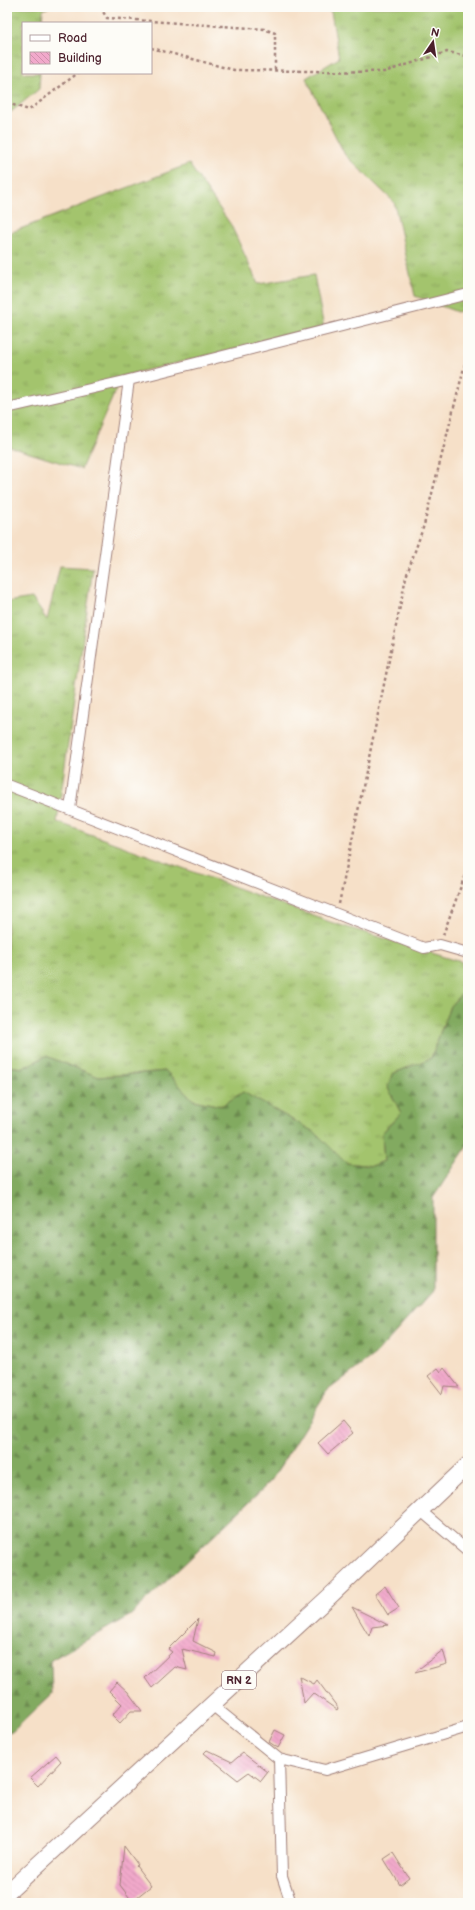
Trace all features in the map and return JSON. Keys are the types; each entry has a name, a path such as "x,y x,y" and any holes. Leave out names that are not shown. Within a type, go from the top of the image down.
{"main road":[{"name":"RN 2","path":"7,1893 421,1511 468,1465"}],"street":[{"path":"7,408 129,380 468,294"},
{"path":"70,809 129,380"},
{"path":"7,784 337,912 424,948 440,945 468,953"},
{"path":"421,1511 468,1551"},
{"path":"212,1705 279,1759 325,1770 468,1727"},
{"path":"279,1759 282,1876 291,1903"}],"path":[{"path":"100,7 107,18 264,29 275,33 274,71"},
{"path":"152,48 234,70 274,71 384,72 447,52 468,56"},
{"path":"7,104 30,110 77,74"},
{"path":"337,912 406,577 424,525 468,352"},
{"path":"440,945 468,867"}],"green space":[{"path":"7,7 49,7 43,10 42,22 22,22 22,74 40,74 39,89 11,112 7,112"},
{"path":"318,7 468,7 468,309 457,312 415,296 394,202 345,155 306,78 339,58 331,12"},
{"path":"189,164 231,225 258,284 314,275 324,328 122,376 81,469 7,446 7,234"},
{"path":"60,566 93,568 57,822 330,922 468,964 468,987 450,1006 431,1058 392,1074 388,1088 401,1113 382,1133 384,1161 372,1166 346,1163 316,1133 221,1106 193,1100 166,1071 98,1077 46,1056 23,1068 7,1066 7,602 32,598 47,620"},
{"path":"468,987 468,1145 433,1198 433,1291 375,1355 327,1391 271,1481 131,1615 51,1660 52,1694 12,1732 7,1732 7,1066 23,1068 46,1056 99,1077 166,1071 193,1100 221,1106 243,1092 316,1133 346,1163 372,1166 384,1161 382,1133 401,1113 388,1088 392,1074 431,1058 450,1006"}],"building":[{"path":"438,1368 441,1372 444,1368 459,1387 444,1386 442,1394 428,1376"},
{"path":"343,1421 353,1433 328,1454 318,1443"},
{"path":"385,1586 399,1608 388,1615 375,1594"},
{"path":"352,1607 388,1625 372,1627 369,1636"},
{"path":"198,1619 193,1641 217,1653 216,1657 182,1649 187,1670 175,1667 152,1688 145,1678 172,1652 168,1649"},
{"path":"443,1650 447,1664 415,1673 415,1672"},
{"path":"299,1676 314,1684 317,1680 338,1708 337,1710 313,1693 304,1703"},
{"path":"117,1682 128,1692 142,1711 131,1711 120,1723 112,1715 122,1704 109,1691"},
{"path":"275,1730 285,1735 278,1748 269,1742"},
{"path":"207,1750 232,1762 243,1753 268,1772 261,1781 249,1772 238,1780 204,1753"},
{"path":"56,1755 61,1761 38,1786 30,1778"},
{"path":"124,1846 138,1865 136,1866 151,1886 132,1901 120,1885"},
{"path":"393,1853 409,1878 400,1885 384,1859"}]}
